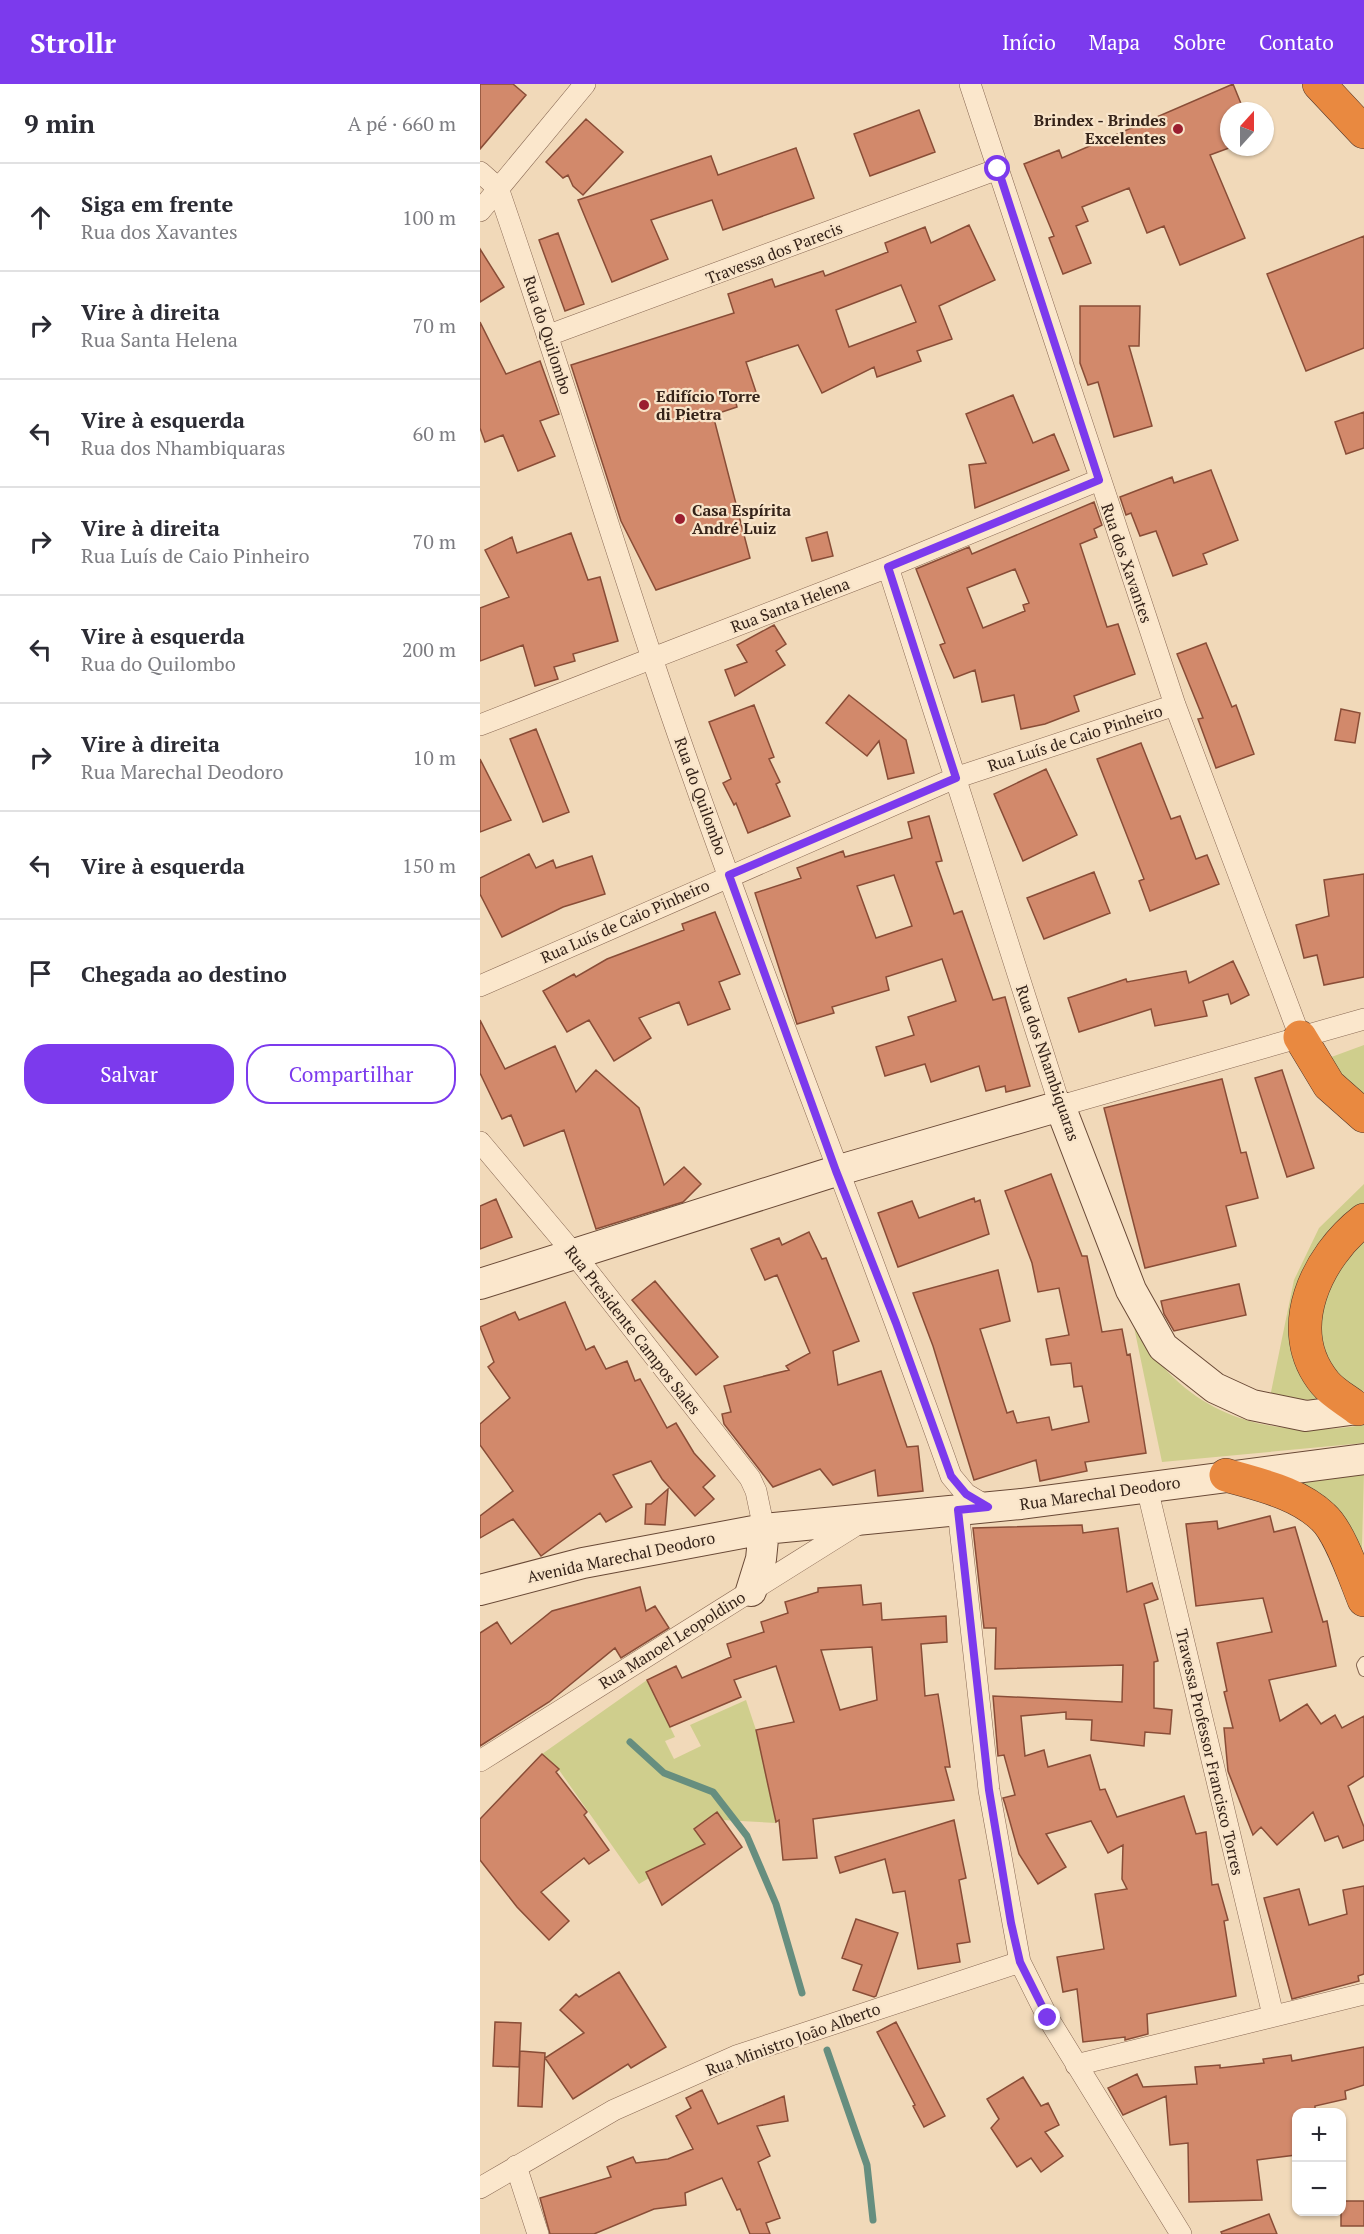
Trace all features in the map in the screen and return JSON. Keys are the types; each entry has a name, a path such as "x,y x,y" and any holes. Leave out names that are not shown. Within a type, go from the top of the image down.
{"highway":[{"path":"1319,84 1364,132"},
{"path":"1300,1036 1329,1085 1364,1116"},
{"path":"1358,1409 1325,1384 1312,1362 1305,1333 1309,1299 1320,1267 1349,1232 1364,1220"},
{"path":"1226,1475 1286,1493 1324,1517 1347,1556 1364,1600"}],"main road":[{"path":"480,1284 575,1256 836,1171 1060,1106"},
{"name":"Rua dos Nhambiquaras","path":"1060,1106 1131,1290 1162,1347 1215,1388 1252,1405 1306,1416 1358,1409"},
{"name":"Rua Marechal Deodoro","path":"764,1529 988,1507 1364,1458"},
{"path":"751,1591 761,1559 764,1529"},
{"name":"Avenida Marechal Deodoro","path":"480,1590 594,1561 764,1529"}],"street":[{"path":"480,211 585,84"},
{"name":"Rua dos Xavantes","path":"970,84 1175,705 1300,1036"},
{"name":"Travessa dos Parecis","path":"549,335 998,169"},
{"name":"Rua do Quilombo","path":"480,172 498,188 549,335 652,658 836,1171 896,1323 951,1476 966,1494 988,1507"},
{"name":"Rua Santa Helena","path":"480,725 888,567 1099,480"},
{"name":"Rua dos Nhambiquaras","path":"888,567 1060,1106"},
{"name":"Rua Luís de Caio Pinheiro","path":"480,986 729,875 956,778 1175,705"},
{"path":"1060,1106 1364,1019"},
{"name":"Rua Presidente Campos Sales","path":"480,1142 575,1256 750,1478 756,1491 764,1529"},
{"name":"Travessa Professor Francisco Torres","path":"1147,1488 1274,2015"},
{"path":"958,1510 989,1790 1020,1962 1076,2065 1181,2234"},
{"name":"Rua Manoel Leopoldino","path":"480,1761 864,1520"},
{"name":"Rua Ministro João Alberto","path":"480,2188 614,2110 736,2056 1020,1962"},
{"path":"1076,2065 1364,1994"},
{"path":"516,2166 538,2234"}],"lane":[{"path":"1364,1662 1362,1665 1364,1671"}],"shaded area":[{"path":"1364,1045 1364,1108 1326,1059"},
{"path":"1364,1184 1364,1207 1307,1279 1325,1401 1270,1397 1294,1280 1319,1228"},
{"path":"1364,1238 1364,1391 1347,1385 1335,1374 1326,1359 1320,1324 1326,1288 1333,1273"},
{"path":"1134,1327 1157,1360 1174,1378 1194,1395 1216,1408 1239,1418 1288,1428 1313,1429 1364,1425 1364,1443 1162,1462"},
{"path":"1364,1471 1362,1546 1364,1586 1276,1480"},
{"path":"647,1680 675,1737 665,1741 674,1759 701,1746 690,1725 746,1700 756,1730 776,1823 722,1820 717,1813 695,1829 720,1863 702,1876 689,1851 647,1872 649,1878 639,1884 559,1770 542,1754"}],"building":[{"path":"480,84 513,84 526,95 480,149"},
{"path":"1233,84 1240,102 1220,102 1220,151 1210,155 1245,238 1180,265 1164,226 1147,233 1129,188 1082,207 1088,221 1076,226 1091,263 1063,274 1049,238 1054,236 1024,164 1059,150 1062,158"},
{"path":"919,110 935,152 870,176 854,134"},
{"path":"586,119 623,152 583,195 573,186 568,175 563,178 546,162"},
{"path":"796,148 814,198 723,230 712,200 651,220 668,259 612,282 578,200 711,156 718,175"},
{"path":"969,225 995,280 939,306 952,339 917,351 921,361 877,377 874,367 822,393 798,345 746,362 756,392 735,399 737,407 713,415 750,558 656,590 621,521 571,365 734,313 728,294 772,279 775,287 823,271 825,276 888,252 885,243 925,227 931,243","holes":["901,285 916,322 849,347 836,310"]},
{"path":"558,233 584,304 565,311 539,240"},
{"path":"1364,236 1364,348 1306,371 1267,274"},
{"path":"480,249 504,287 480,302"},
{"path":"1080,306 1140,306 1139,346 1129,346 1152,426 1114,437 1098,382 1088,385 1080,363"},
{"path":"480,322 506,374 540,361 559,414 540,421 555,456 518,471 503,435 485,442 480,428"},
{"path":"1013,395 1033,443 1054,434 1069,470 975,508 969,465 986,463 966,414"},
{"path":"1364,412 1364,448 1346,454 1335,422"},
{"path":"1211,470 1238,540 1203,554 1207,564 1173,576 1156,531 1140,536 1131,513 1126,515 1120,497 1172,477 1174,483"},
{"path":"1094,502 1102,525 1094,529 1097,537 1080,544 1107,627 1118,624 1135,674 1074,696 1079,711 1045,724 1021,729 1014,695 982,702 975,670 954,678 940,645 945,643 916,569 969,547 972,554","holes":["1015,569 1029,603 1023,605 1025,611 983,628 967,588"]},
{"path":"827,532 833,556 812,561 806,538"},
{"path":"571,533 588,580 600,577 618,641 573,654 575,661 554,667 558,679 535,686 523,645 480,661 480,608 509,597 485,550 512,537 517,553"},
{"path":"774,625 786,644 776,651 785,665 735,696 725,670 747,662 737,645"},
{"path":"1206,643 1232,707 1236,705 1254,754 1216,768 1198,719 1203,718 1177,654"},
{"path":"849,695 906,740 914,773 888,779 879,741 867,756 826,723"},
{"path":"754,705 774,757 769,759 780,782 776,784 790,816 748,833 736,803 734,805 723,783 731,779 709,722"},
{"path":"1341,709 1360,713 1355,743 1335,740"},
{"path":"536,729 569,812 543,822 510,739"},
{"path":"1141,743 1171,819 1180,816 1196,859 1207,855 1219,884 1150,911 1139,881 1144,879 1097,759"},
{"path":"480,759 511,820 480,832"},
{"path":"1046,769 1077,835 1023,861 994,794"},
{"path":"929,816 942,861 936,862 954,914 962,911 993,1000 1005,997 1030,1086 1006,1092 1005,1086 986,1091 979,1066 931,1082 925,1064 885,1076 876,1047 914,1035 908,1017 956,1001 942,959 886,977 889,990 832,1007 834,1013 797,1024 755,893 801,878 797,868 843,851 845,857 912,838 908,822","holes":["894,875 912,926 876,938 857,886"]},
{"path":"529,854 536,868 553,860 556,868 592,856 605,894 563,907 502,937 480,894 480,878"},
{"path":"1094,872 1110,913 1044,939 1027,898"},
{"path":"1364,874 1364,977 1324,985 1317,955 1304,958 1296,925 1329,916 1324,880"},
{"path":"715,912 740,974 719,982 730,1009 688,1025 679,1002 639,1018 651,1038 614,1061 589,1020 567,1032 543,991 574,974 576,977 607,959 684,930 682,924"},
{"path":"1233,961 1249,995 1231,1004 1228,994 1203,1001 1207,1016 1155,1026 1151,1009 1079,1032 1068,998 1126,979 1127,982 1186,971 1189,983"},
{"path":"480,1020 505,1069 555,1046 576,1092 596,1070 639,1108 664,1185 684,1167 701,1184 683,1202 596,1229 564,1130 524,1146 511,1115 502,1119 480,1073"},
{"path":"1282,1070 1314,1168 1287,1177 1255,1078"},
{"path":"1222,1079 1241,1153 1246,1152 1258,1198 1226,1206 1236,1246 1145,1268 1104,1108"},
{"path":"1051,1174 1082,1256 1087,1256 1102,1332 1122,1329 1127,1355 1130,1354 1146,1453 1085,1462 1087,1471 1040,1481 1036,1460 974,1480 933,1346 913,1293 998,1270 1010,1321 980,1329 1007,1413 1013,1411 1017,1423 1049,1417 1052,1430 1089,1422 1082,1386 1074,1387 1071,1363 1051,1365 1046,1339 1069,1335 1059,1288 1038,1292 1032,1263 1005,1191"},
{"path":"974,1198 975,1202 980,1200 989,1234 898,1267 878,1213 912,1201 919,1218"},
{"path":"496,1199 512,1237 480,1249 480,1206"},
{"path":"809,1232 822,1259 826,1258 859,1341 833,1351 838,1385 881,1371 907,1447 918,1446 923,1491 878,1496 875,1470 833,1485 820,1469 773,1487 724,1424 722,1414 731,1412 724,1386 789,1370 786,1366 810,1353 777,1275 765,1280 751,1249 779,1238 782,1245"},
{"path":"655,1281 718,1357 696,1375 632,1300"},
{"path":"1239,1284 1246,1315 1174,1331 1164,1314 1161,1301"},
{"path":"565,1302 586,1350 594,1346 606,1369 627,1361 635,1381 640,1379 667,1428 676,1423 694,1453 715,1476 703,1487 714,1499 695,1516 662,1479 651,1461 613,1475 632,1507 606,1522 600,1513 541,1556 513,1519 480,1538 480,1516 513,1491 480,1445 480,1424 510,1398 488,1367 494,1362 480,1327 515,1312 519,1320"},
{"path":"668,1489 665,1525 645,1524 646,1504 651,1504"},
{"path":"1270,1516 1274,1532 1295,1527 1323,1622 1327,1621 1336,1666 1269,1680 1280,1721 1307,1704 1321,1724 1335,1715 1342,1728 1364,1716 1364,1776 1348,1786 1364,1827 1364,1840 1343,1848 1338,1836 1325,1841 1313,1812 1277,1845 1261,1827 1253,1835 1228,1771 1224,1728 1233,1728 1224,1692 1227,1691 1217,1643 1272,1632 1263,1598 1196,1606 1186,1524 1217,1521 1218,1529"},
{"path":"1082,1525 1083,1533 1118,1528 1127,1592 1152,1583 1158,1599 1144,1604 1158,1661 1154,1662 1154,1708 1172,1710 1170,1734 1145,1732 1144,1746 1091,1740 1092,1720 1066,1719 1066,1712 1021,1716 1025,1756 1044,1750 1048,1767 1090,1755 1100,1790 1105,1789 1117,1817 1184,1796 1196,1834 1206,1832 1212,1885 1218,1884 1228,1920 1224,1921 1236,1996 1147,2014 1148,2034 1125,2040 1125,2037 1083,2042 1077,1989 1063,1992 1057,1957 1104,1949 1095,1894 1127,1889 1122,1879 1123,1845 1108,1853 1091,1821 1046,1834 1066,1867 1038,1884 1019,1854 1003,1798 1015,1795 1004,1755 998,1756 993,1696 1122,1702 1123,1665 995,1669 996,1628 984,1628 973,1528"},
{"path":"861,1585 863,1605 881,1603 882,1620 946,1616 947,1642 921,1644 925,1696 938,1694 950,1767 945,1767 954,1800 813,1819 817,1858 783,1860 779,1820 776,1822 756,1730 794,1722 776,1666 734,1680 741,1697 670,1727 647,1680 676,1666 682,1678 731,1657 727,1644 764,1632 761,1622 788,1613 785,1602 818,1592 818,1588","holes":["872,1647 877,1700 840,1710 821,1650"]},
{"path":"640,1587 646,1611 655,1606 669,1628 621,1658 615,1648 549,1702 480,1746 480,1633 497,1622 511,1644 552,1611"},
{"path":"542,1754 559,1769 556,1772 587,1812 584,1815 609,1850 589,1864 584,1858 541,1892 569,1921 549,1940 517,1907 480,1860 480,1819"},
{"path":"717,1812 742,1847 662,1905 646,1872 705,1844 694,1829"},
{"path":"954,1820 966,1878 959,1880 970,1942 957,1944 960,1962 918,1969 905,1891 893,1893 885,1859 840,1873 835,1857"},
{"path":"1364,1886 1364,1974 1358,1976 1359,1981 1292,1999 1264,1898 1299,1889 1309,1925 1347,1914 1343,1890"},
{"path":"856,1919 898,1933 874,1997 853,1990 862,1965 842,1958"},
{"path":"619,1972 666,2047 631,2068 628,2064 573,2099 545,2058 584,2033 560,2010 576,1994 579,1997"},
{"path":"495,2022 521,2023 519,2067 493,2066"},
{"path":"896,2022 945,2116 924,2127 877,2032"},
{"path":"1364,2047 1364,2085 1345,2091 1346,2099 1315,2106 1315,2108 1292,2108 1292,2156 1257,2160 1262,2200 1189,2202 1188,2143 1170,2145 1166,2096 1123,2115 1108,2088 1137,2074 1143,2087 1197,2084 1195,2067 1220,2065 1220,2068 1264,2063 1263,2059 1291,2055 1292,2061"},
{"path":"520,2051 545,2053 542,2107 518,2106"},
{"path":"1023,2077 1041,2106 1048,2103 1059,2125 1045,2132 1063,2156 1041,2172 1031,2158 1017,2167 991,2128 999,2119 987,2099"},
{"path":"702,2090 718,2124 784,2096 788,2121 757,2126 770,2156 758,2162 780,2218 766,2223 770,2234 750,2234 740,2209 737,2210 722,2178 685,2193 686,2205 654,2209 594,2234 550,2234 540,2198 611,2177 607,2167 633,2157 636,2163 668,2159 693,2149 676,2116 691,2108 686,2098"},
{"path":"1346,2201 1364,2201 1364,2226 1341,2226 1341,2216 1346,2216"},
{"path":"1269,2214 1277,2234 1222,2234 1221,2232"}],"waterway":[{"path":"630,1742 664,1773 713,1792 747,1836 776,1904 802,1993"},
{"path":"827,2050 867,2165 873,2220"}],"place":[{"name":"Brindex - Brindes Excelentes","path":"1178,129"},
{"name":"Edifício Torre di Pietra","path":"644,405"},
{"name":"Casa Espírita André Luiz","path":"680,519"}],"route":[{"path":"998,169 1099,480 888,567 956,778 729,875 836,1171 896,1323 951,1476 966,1494 988,1507 958,1510 989,1790 1011,1923 1020,1962 1048,2018"}]}
